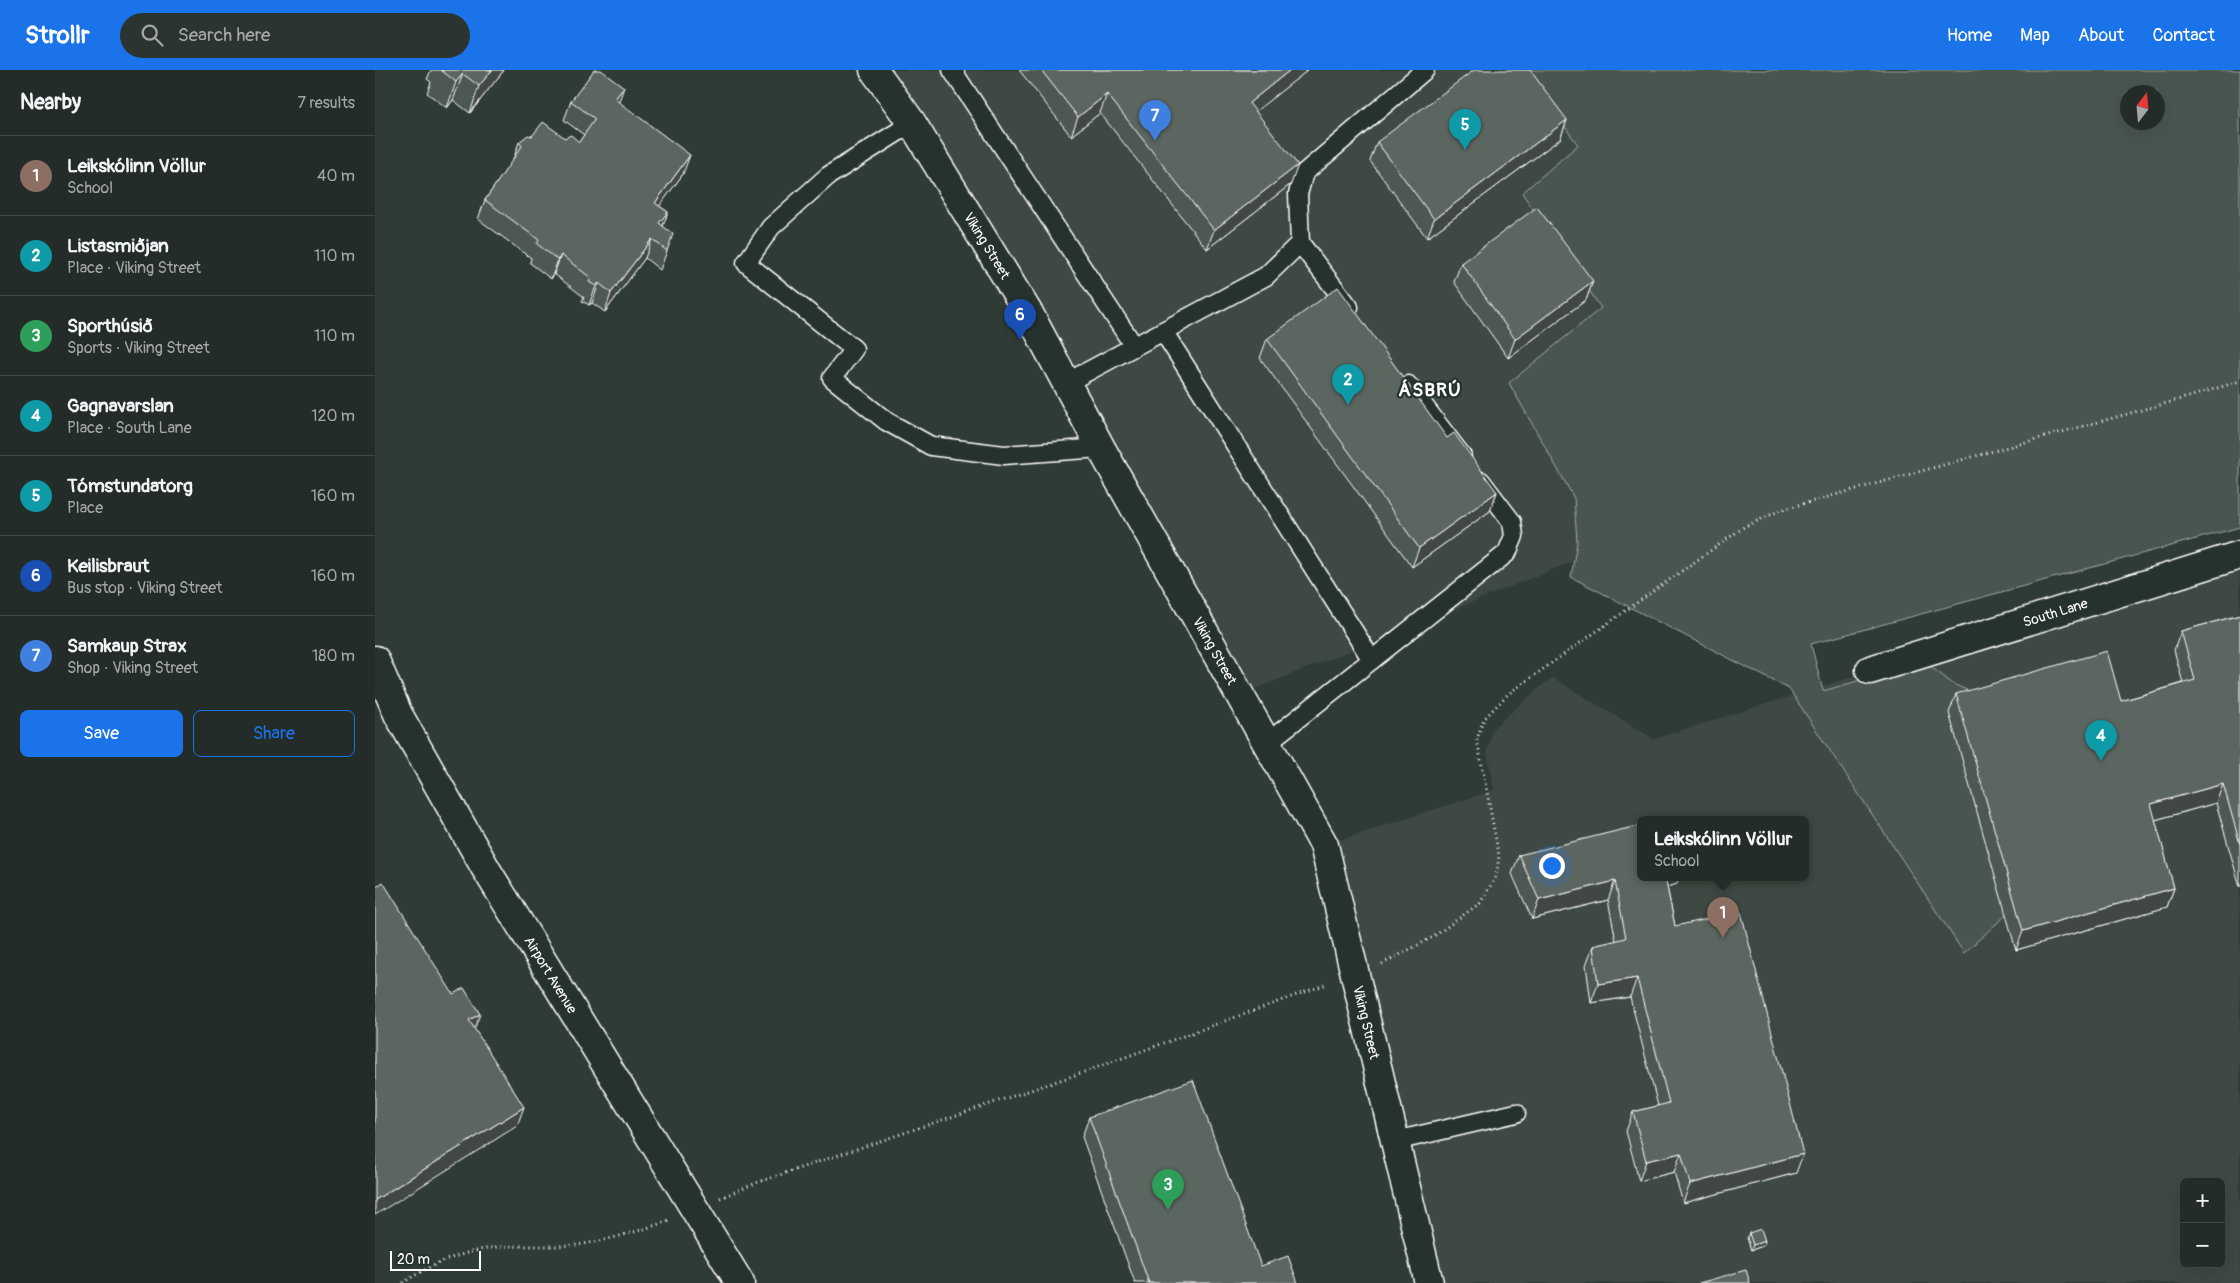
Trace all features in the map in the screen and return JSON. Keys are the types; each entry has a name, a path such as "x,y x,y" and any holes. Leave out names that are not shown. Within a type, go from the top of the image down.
{"street":[{"name":"Viking Street","path":"874,70 912,123 1031,317 1101,448 1268,742 1323,845 1429,1283"},
{"name":"South Lane","path":"1871,670 2240,555"},
{"name":"Airport Avenue","path":"375,660 399,714 487,869 740,1283"}],"lane":[{"path":"952,70 1134,346"},
{"path":"1359,320 1300,243 1298,194 1304,173 1425,70"},
{"path":"912,123 828,176 771,227 746,263 855,350 832,378 886,421 931,446 1004,454 1101,448"},
{"path":"1066,383 1266,276 1300,243"},
{"path":"1163,331 1372,660"},
{"path":"1268,742 1507,553 1514,536 1512,522 1400,374"},
{"path":"1395,1141 1516,1113"}],"shaded area":[{"path":"880,70 1543,70 1804,469 1255,689 1101,448"},
{"path":"1524,70 2240,70 2240,527 1811,644 1823,691 1916,664 1930,666 1953,684 1992,701 2006,915 1964,953 1789,689 1571,577 1577,542 1574,498 1509,383 1601,308 1522,193 1578,145"},
{"path":"2240,555 2240,1283 1429,1283 1324,845 1494,790 1487,753 1492,729 1552,677 1654,739"}],"building":[{"path":"441,70 492,70 479,86 463,74 456,82"},
{"path":"594,70 601,70 624,87 615,99 690,155 655,203 668,212 659,223 673,234 667,251 652,239 611,293 599,283 596,286 589,282 591,278 561,255 558,260 537,244 539,240 485,200 522,146 519,142 528,135 532,136 543,122 565,138 571,135 579,142 595,119 571,101"},
{"path":"1041,70 1290,70 1249,103 1298,165 1214,230 1107,94 1078,117"},
{"path":"1474,70 1530,70 1567,120 1434,219 1377,142"},
{"path":"1537,207 1593,281 1515,339 1461,263"},
{"path":"1338,287 1447,438 1454,433 1497,492 1419,548 1267,339"},
{"path":"2240,615 2240,844 2223,784 2151,804 2174,888 2023,931 1956,694 2107,651 2121,701 2195,680 2181,631"},
{"path":"1637,826 1637,881 1666,881 1675,926 1741,912 1803,1154 1690,1184 1681,1153 1646,1161 1633,1112 1669,1103 1637,978 1598,984 1593,946 1626,938 1615,881 1539,900 1519,855"},
{"path":"383,882 453,994 464,988 480,1014 469,1020 524,1107 375,1200 375,888"},
{"path":"1193,1080 1261,1266 1288,1256 1298,1283 1149,1283 1089,1117"},
{"path":"1761,1229 1765,1241 1753,1245 1749,1233"},
{"path":"1746,1270 1750,1283 1699,1283"}],"place":[{"name":"Samkaup Strax","path":"1155,141"},
{"name":"Tómstundatorg","path":"1465,150"},
{"name":"Keilisbraut","path":"1020,340"},
{"name":"Listasmiðjan","path":"1348,405"},
{"name":"Gagnavarslan","path":"2101,761"},
{"name":"Leikskólinn Völlur","path":"1723,938"},
{"name":"Sporthúsið","path":"1168,1210"}],"district":[{"name":"ÁSBRÚ","path":"1430,389"}]}
